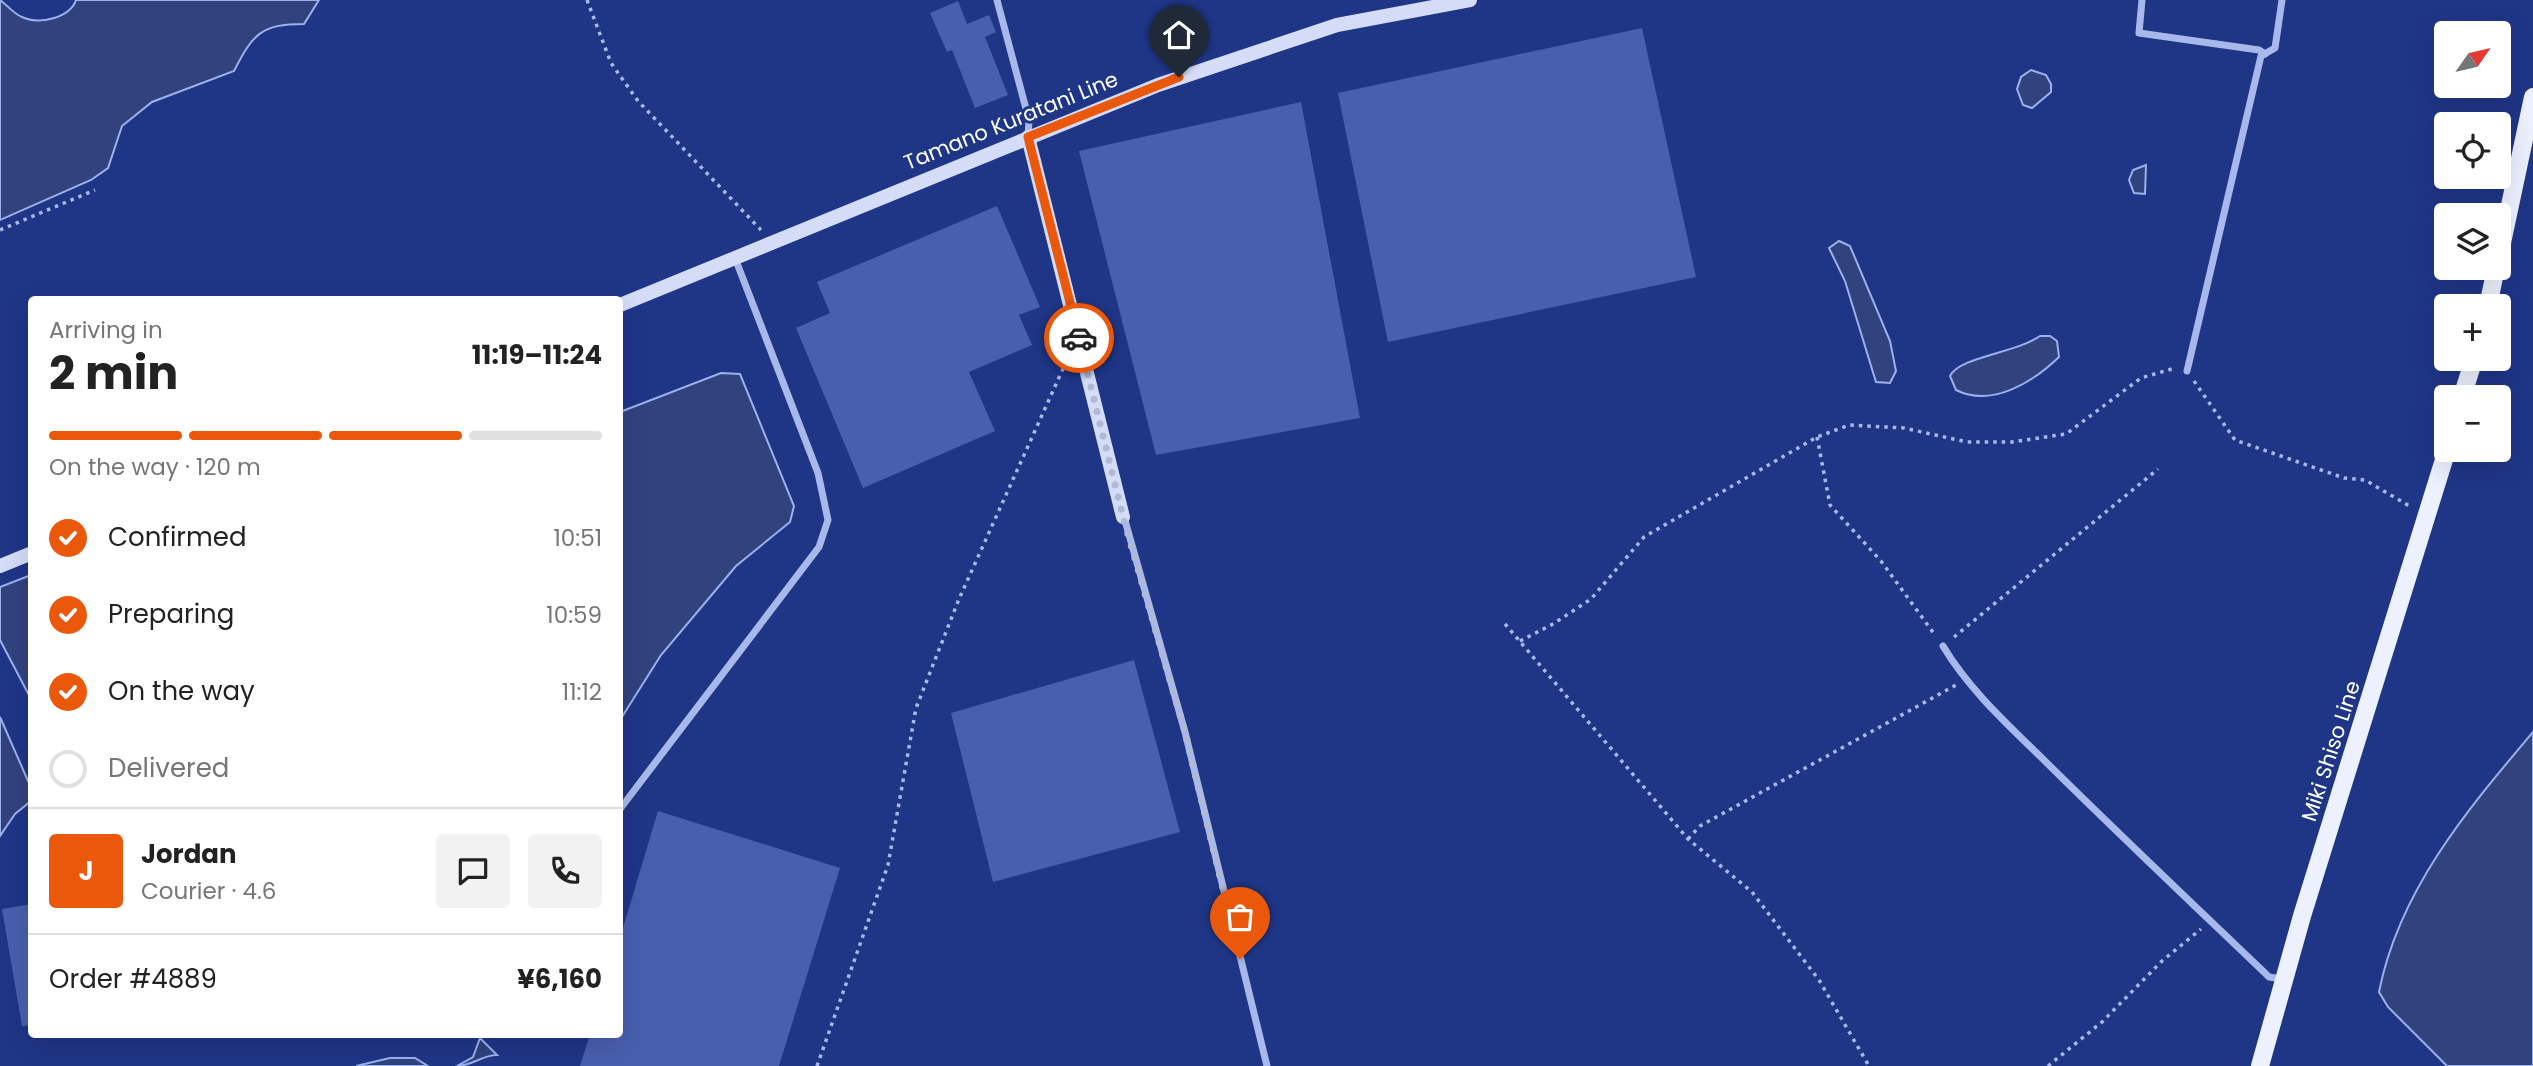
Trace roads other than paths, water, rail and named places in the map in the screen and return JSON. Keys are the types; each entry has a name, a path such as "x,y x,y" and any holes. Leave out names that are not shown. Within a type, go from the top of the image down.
{"main road":[{"name":"Tamano Kuratani Line","path":"623,304 1158,85 1337,25 1470,0"},
{"path":"2510,203 2533,97"},
{"path":"1028,137 1123,517"},
{"name":"Miki Shiso Line","path":"2260,1066 2302,916 2443,462"},
{"path":"0,566 28,555"}],"street":[{"path":"997,0 1029,120 1028,137"},
{"path":"2142,0 2139,33 2259,50 2265,54"},
{"path":"2187,370 2261,56 2275,48 2282,0"},
{"path":"623,805 819,547 828,520 818,473 734,257"},
{"path":"1123,517 1185,732 1267,1066"},
{"path":"1943,646 1965,678 2085,801 2269,976 2286,979"}],"water":[{"path":"0,0 19,16 45,20 61,15 73,6 76,0 319,0 304,24 278,26 260,34 247,48 234,71 152,102 122,126 108,168 91,180 0,220"},
{"path":"2031,70 2046,75 2051,84 2051,92 2032,108 2023,105 2017,89 2021,77"},
{"path":"2146,165 2145,194 2134,193 2129,180 2133,170"},
{"path":"1839,241 1850,246 1890,341 1896,371 1890,383 1876,382 1845,281 1829,248"},
{"path":"2040,336 2050,336 2057,341 2059,357 2037,375 1998,394 1970,395 1956,390 1950,376 1964,364 2017,347"},
{"path":"721,373 740,374 794,506 790,522 736,566 661,655 623,715 623,411"},
{"path":"28,576 28,693 0,640 0,587"},
{"path":"0,717 28,781 28,803 15,814 0,836"},
{"path":"2533,732 2533,1066 2447,1066 2388,1007 2379,992 2402,919 2419,885 2461,821"},
{"path":"480,1038 497,1055 457,1066 473,1057"},
{"path":"390,1058 415,1058 428,1066 356,1066"}]}
